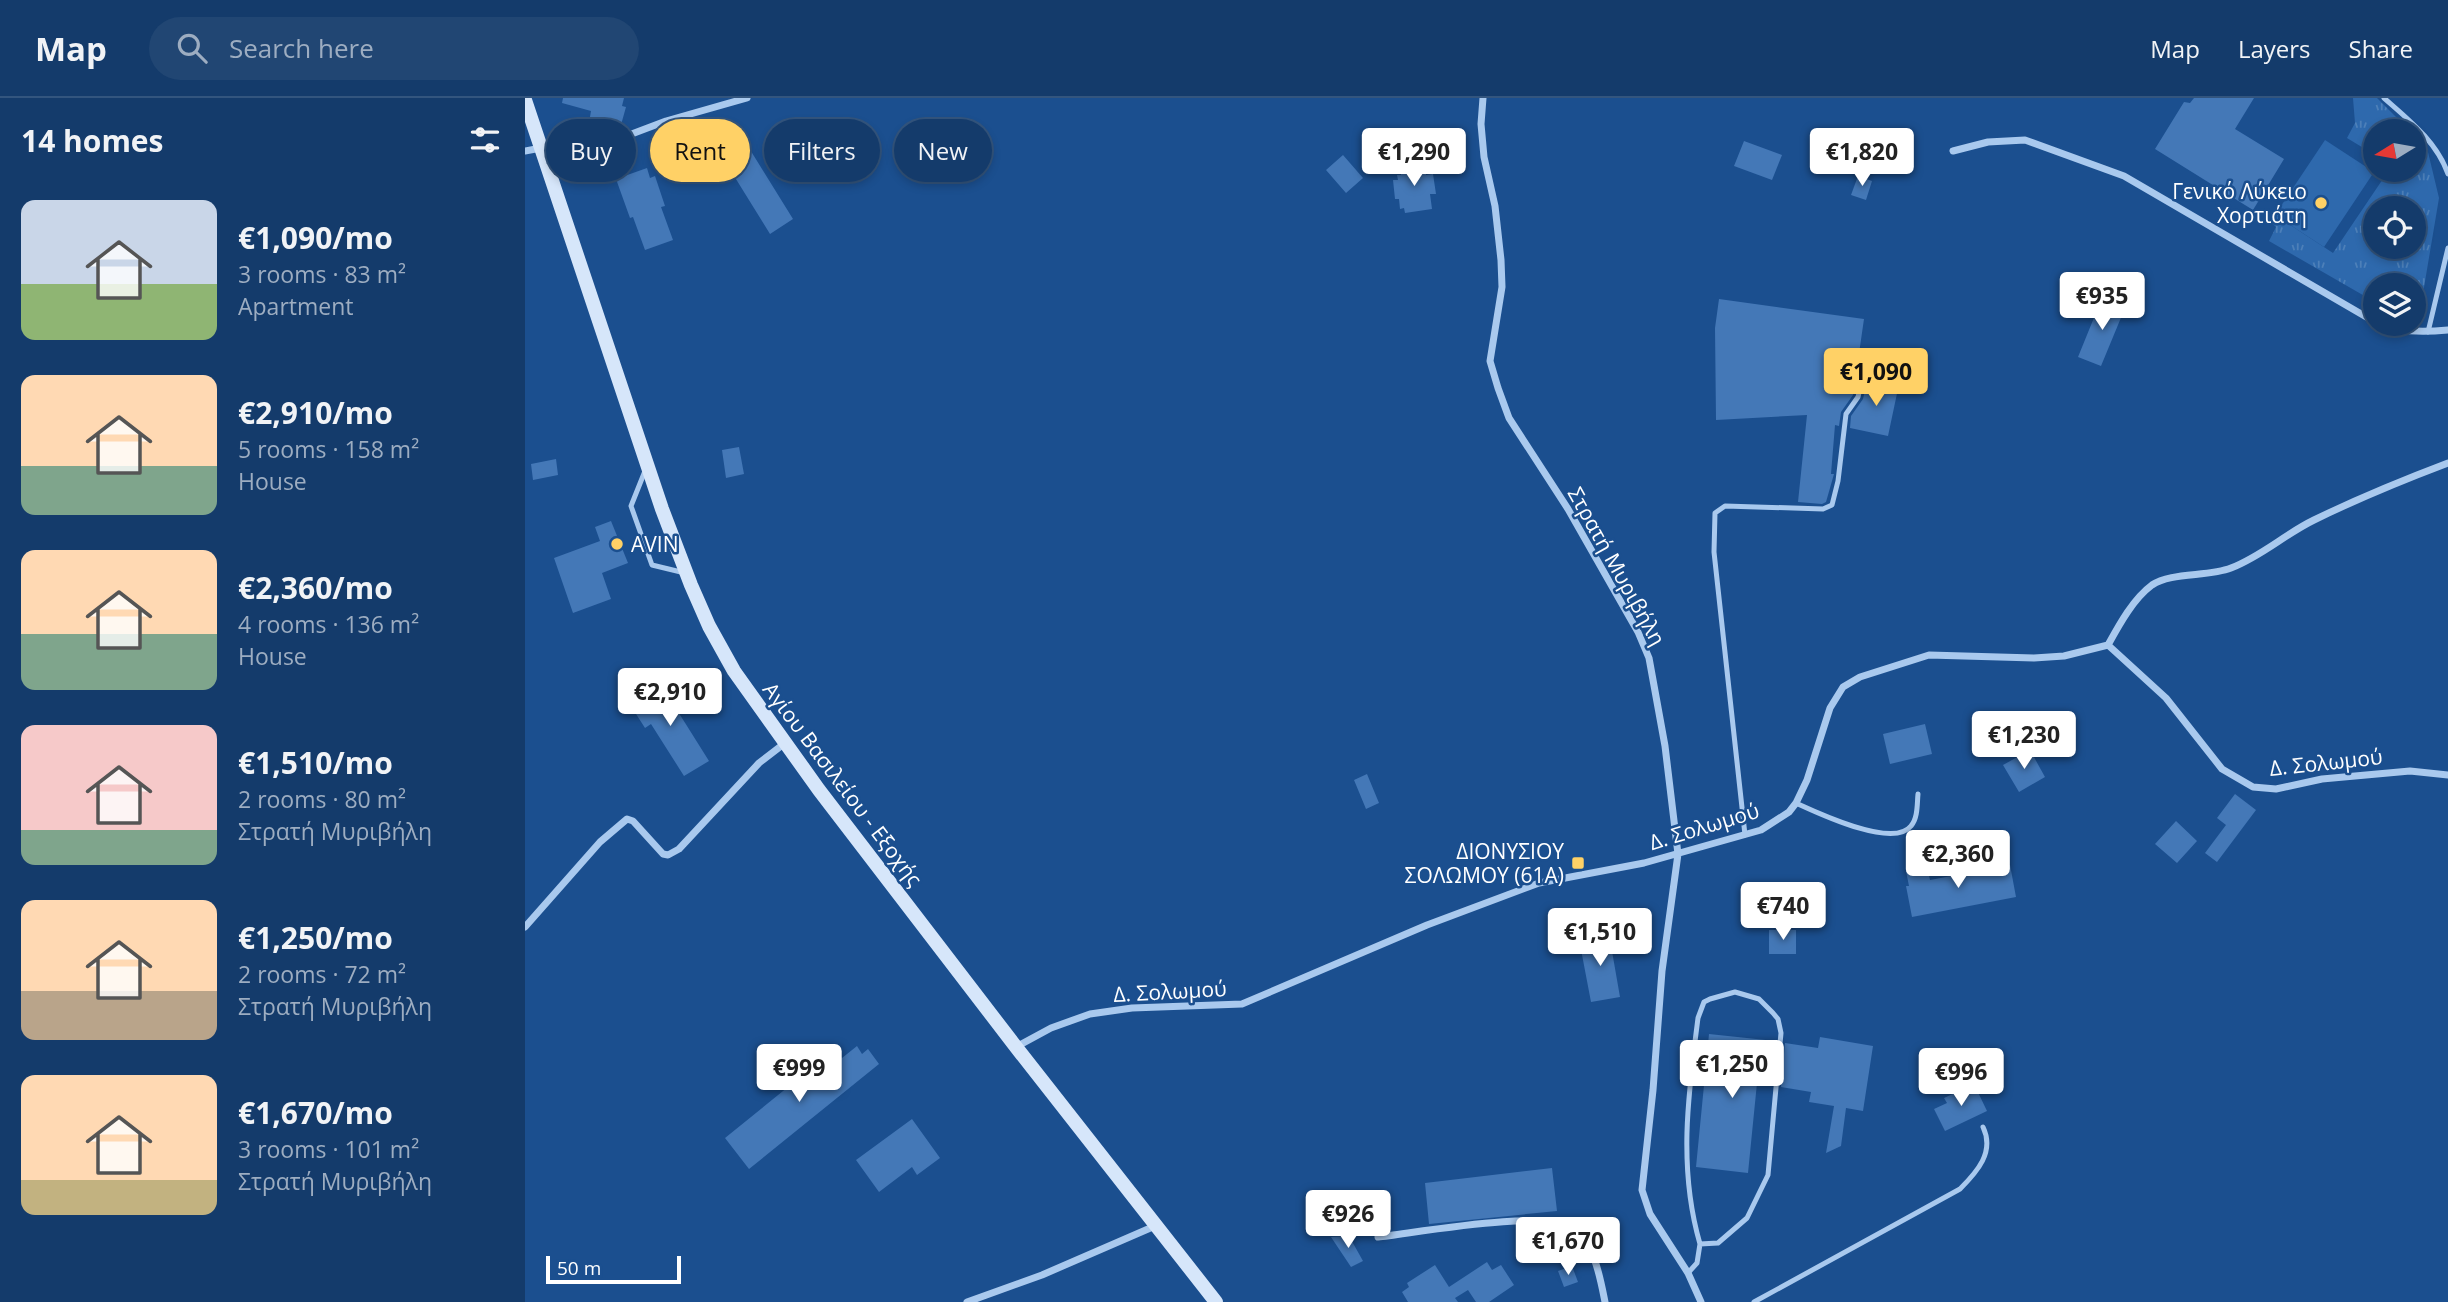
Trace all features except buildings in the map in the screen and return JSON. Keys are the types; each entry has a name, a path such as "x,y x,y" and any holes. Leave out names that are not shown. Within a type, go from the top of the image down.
{"main road":[{"name":"Αγίου Βασιλείου - Εξοχής","path":"525,100 546,163"},
{"name":"Αγίου Βασιλείου - Εξοχής","path":"552,182 686,573 709,626 734,671 785,743 1016,1047 1216,1302"}],"street":[{"path":"636,132 747,98"},
{"name":"Στρατή Μυριβήλη","path":"1483,98 1481,124 1484,157 1495,206 1502,287 1490,362 1509,418 1568,509 1638,632 1649,658 1665,746 1678,855 1663,971 1641,1191 1650,1214 1688,1273 1701,1302"},
{"path":"1953,151 1988,142 2025,140 2124,176 2363,315"},
{"path":"525,150 541,148"},
{"path":"2428,331 2448,330"},
{"path":"2108,645 2123,619 2153,585 2172,577 2229,569 2277,544 2312,521 2448,463"},
{"name":"Δ. Σολωμού","path":"1016,1047 1051,1028 1090,1014 1132,1008 1242,1004 1440,920 1539,883 1678,855 1761,830 1779,820 1796,803 1807,780 1830,708 1843,687 1860,677 1929,655 2034,659 2064,656 2108,645 2166,698 2222,769 2253,786 2276,789 2322,779 2410,771 2448,775"},
{"path":"525,927 620,823 627,819 633,821 663,854 668,855 679,849 759,763 785,743"},
{"path":"1378,1237 1519,1221 1562,1223 1572,1227 1581,1236 1591,1252 1600,1275 1605,1302"},
{"path":"967,1302 1042,1275 1156,1225"}],"lane":[{"path":"2384,98 2419,129 2442,158 2448,174"},
{"path":"2428,331 2448,248"},
{"path":"1745,835 1714,552 1715,513 1725,506 1823,509 1832,505 1839,481 1846,414 1858,397 1863,375"},
{"path":"647,464 631,506 652,565 686,573"},
{"path":"1796,803 1829,818 1883,834 1894,834 1912,826 1917,812 1918,794"},
{"path":"1688,1273 1697,1263 1700,1244 1692,1214 1685,1157 1698,1018 1704,1002 1735,992 1759,999 1778,1019 1781,1033 1768,1175 1747,1218 1718,1243 1700,1244"},
{"path":"1754,1302 1960,1189 1985,1159 1987,1144 1983,1127"}],"green space":[{"path":"2353,98 2377,98 2398,119 2363,119 2363,148 2347,138 2355,123"},
{"path":"2325,140 2363,165 2363,182 2367,182 2324,247 2275,215"},
{"path":"2427,148 2439,198 2426,275 2426,273 2363,273 2363,295 2269,241 2276,227 2271,222 2275,215 2333,253 2363,209 2363,259 2426,259 2426,196 2371,196 2381,182 2426,182"}],"place":[{"name":"Γενικό Λύκειο Χορτιάτη","path":"2321,203"},
{"name":"AVIN","path":"617,544"},
{"name":"ΔΙΟΝΥΣΙΟΥ ΣΟΛΩΜΟΥ (61Α)","path":"1578,863"}]}
